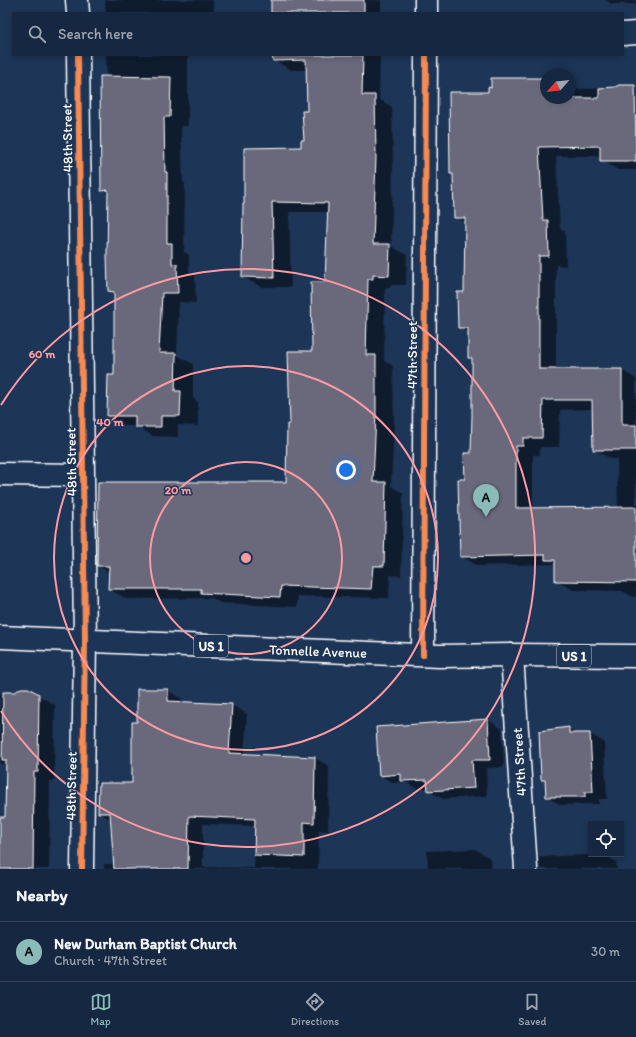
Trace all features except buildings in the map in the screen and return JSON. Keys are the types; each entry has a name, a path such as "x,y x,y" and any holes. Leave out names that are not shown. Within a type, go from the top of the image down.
{"street":[{"path":"77,0 78,12"},
{"path":"426,0 426,12"},
{"path":"624,34 636,33"},
{"name":"48th Street","path":"78,56 85,640 82,869"},
{"name":"47th Street","path":"423,655 426,56"},
{"path":"0,474 83,475"},
{"name":"Tonnelle Avenue","path":"0,637 439,656 636,656"},
{"name":"47th Street","path":"512,655 526,869"}],"cycle path":[{"path":"78,56 85,640 82,869"},
{"path":"423,655 426,56"}],"place":[{"name":"New Durham Baptist Church","path":"486,517"}]}
